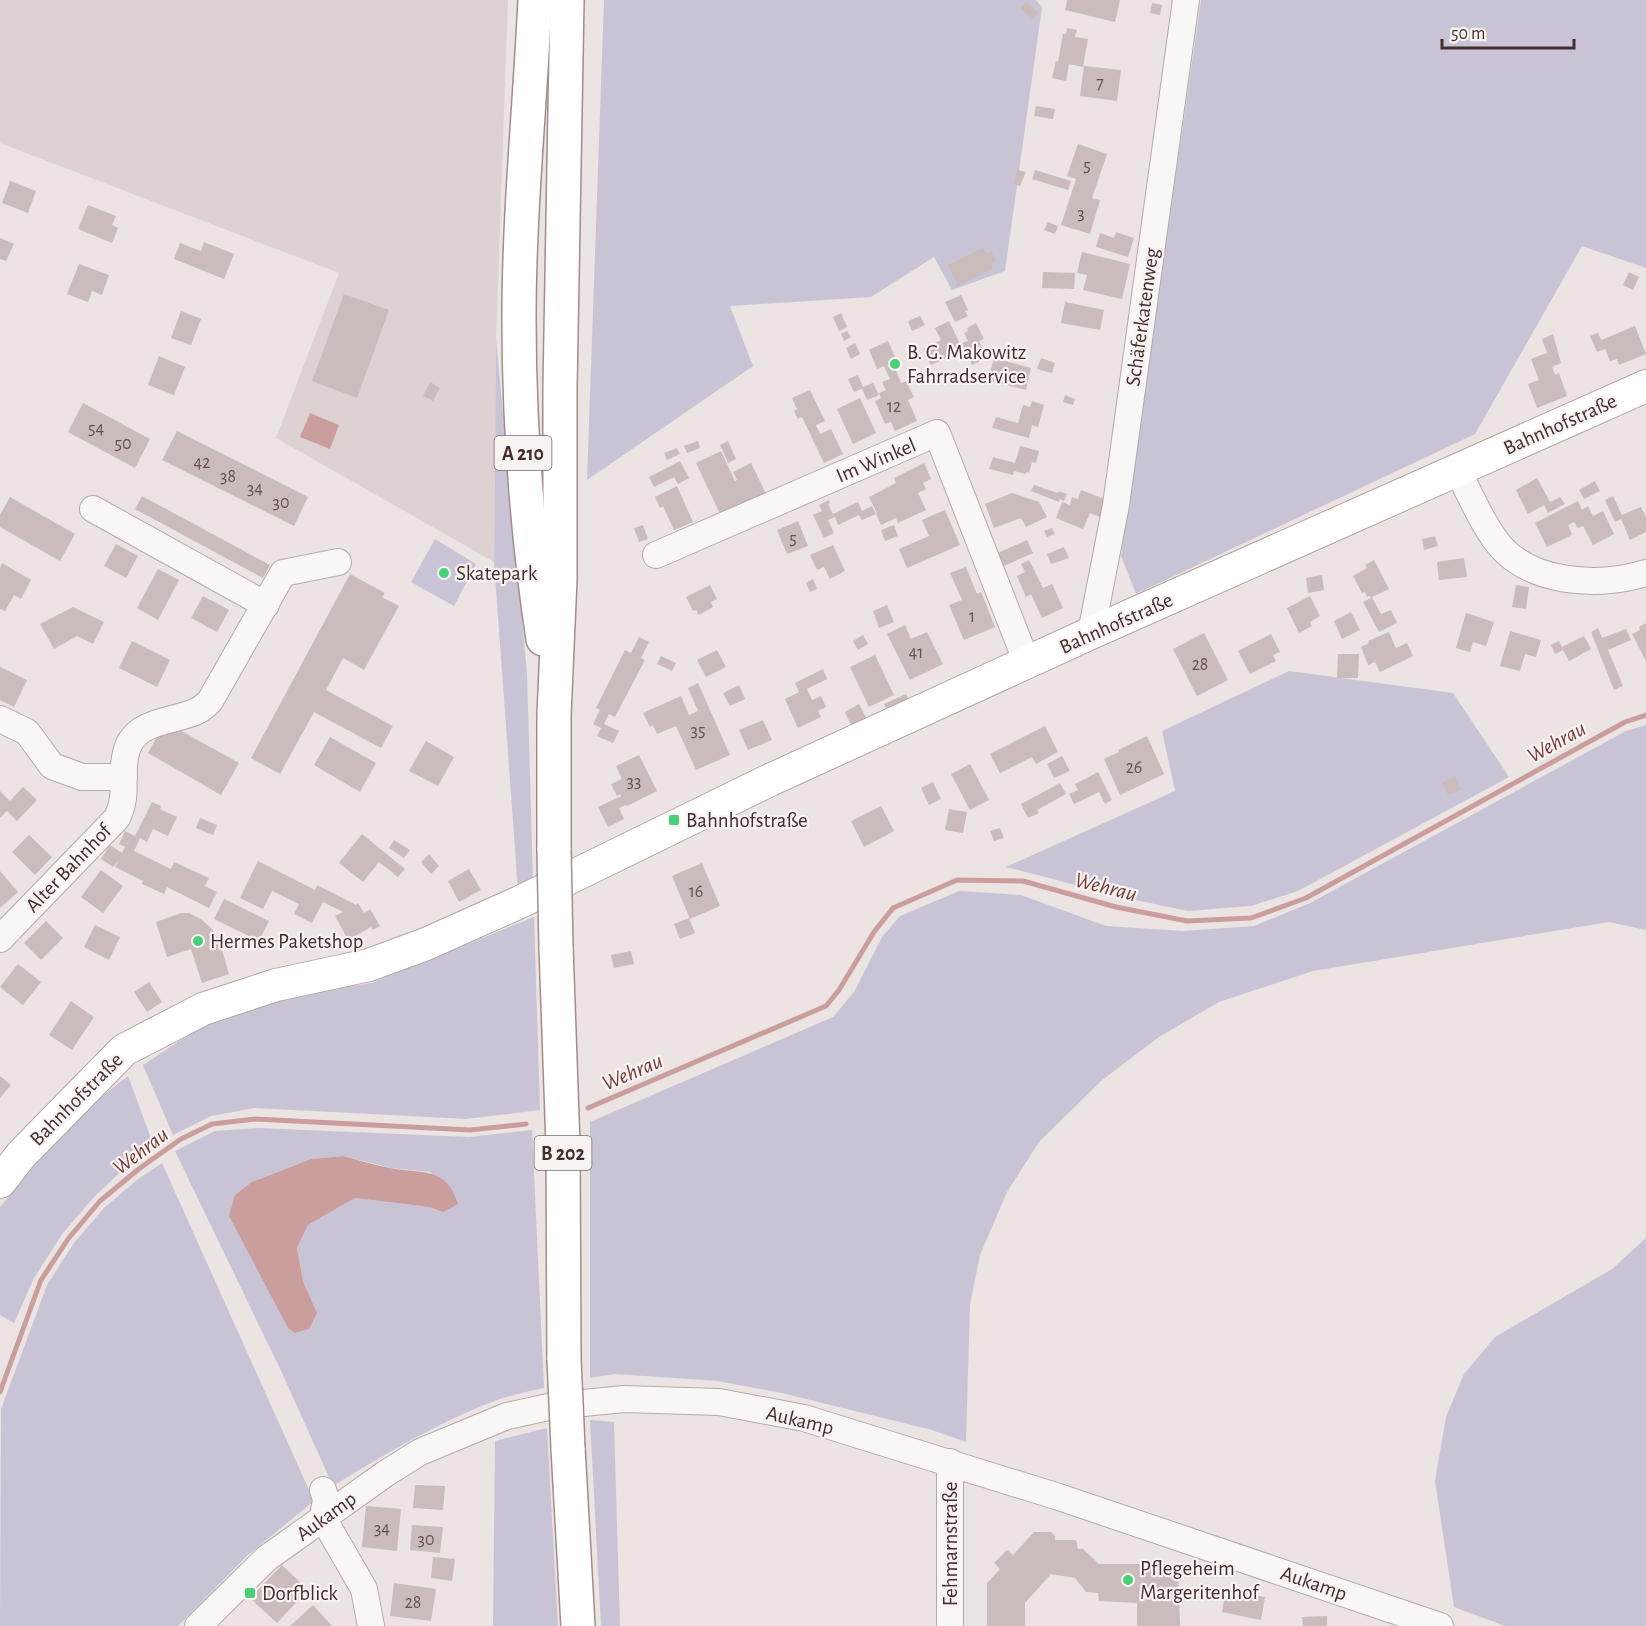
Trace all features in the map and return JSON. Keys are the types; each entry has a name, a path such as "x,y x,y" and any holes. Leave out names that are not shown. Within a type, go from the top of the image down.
{"highway":[{"name":"A 210","path":"535,0 523,189 519,317 522,444 534,579 554,715"},
{"name":"A 210","path":"554,715 560,579 560,364 567,0"},
{"name":"B 202","path":"554,715 556,947 563,1145 564,1359 578,1626"}],"main road":[{"name":"Bahnhofstraße","path":"0,1182 21,1155 124,1050 203,1009 276,985 369,965 426,944 520,902 770,780 1091,633 1646,386"}],"street":[{"name":"Schäferkatenweg","path":"1091,633 1118,494 1186,0"},
{"name":"Im Winkel","path":"656,555 937,434 1027,663"},
{"path":"1457,469 1495,540 1513,557 1529,567 1547,574 1576,580 1606,580 1646,573"},
{"path":"93,509 266,605"},
{"name":"Alter Bahnhof","path":"0,939 117,818 124,803 125,756 131,742 149,725 196,712 210,701 284,573 338,562"},
{"path":"0,719 27,732 52,765 82,777 124,777"},
{"name":"Aukamp","path":"198,1626 267,1558 420,1452 507,1416 553,1406 624,1399 718,1402 804,1418 950,1462 1440,1626"},
{"name":"Fehmarnstraße","path":"950,1462 950,1626"},
{"path":"323,1490 326,1499 323,1518 363,1589 371,1626"}],"shaded area":[{"path":"0,0 508,0 496,339 494,562 276,438 339,273 0,143"},
{"path":"604,0 1036,0 1042,7 1005,271 952,290 934,257 871,297 730,306 753,366 587,480"},
{"path":"1201,0 1646,0 1646,268 1582,246 1475,434 1136,594 1121,556"},
{"path":"496,339 527,673 533,881 518,890 494,562"},
{"path":"310,413 339,425 330,449 300,437"},
{"name":"Skatepark","path":"435,539 476,564 454,606 411,582"},
{"path":"1289,671 1453,693 1509,777 1298,891 1251,906 1188,911 1126,898 1006,867 1175,791 1162,731"},
{"path":"1646,725 1646,930 1609,922 1313,971 1219,1002 1159,1037 1101,1081 1039,1142 1007,1192 980,1255 970,1304 966,1442 932,1430 782,1393 718,1381 615,1374 590,1378 590,1122 833,1017 854,992 882,937 900,916 959,891 1021,895 1106,926 1184,931 1254,926 1310,903 1626,731"},
{"path":"534,917 540,1110 466,1119 255,1108 211,1116 173,1135 143,1065 207,1023 248,1007 320,990 372,983"},
{"path":"128,1076 155,1149 128,1165 94,1197 63,1233 34,1278 14,1323 0,1315 0,1207 39,1159 96,1101"},
{"path":"259,1128 469,1137 532,1130 544,1388 500,1399 452,1419 333,1486 282,1373 175,1151 215,1131","holes":["344,1156 391,1168 431,1172 443,1212 429,1207 355,1198 308,1225 297,1248 303,1281 317,1313 252,1182 311,1159"]},
{"path":"344,1156 384,1167 440,1177 453,1192 458,1204 443,1212 429,1207 355,1198 308,1225 297,1248 303,1281 317,1313 309,1329 295,1333 288,1328 229,1216 235,1195 252,1182 311,1159"},
{"path":"162,1163 314,1501 248,1555 178,1626 0,1626 1,1409 47,1285 74,1243 104,1208 138,1179"},
{"path":"1646,1238 1646,1626 1505,1626 1454,1607 1435,1481 1446,1417 1464,1374 1495,1337 1612,1269"},
{"path":"590,1420 614,1422 620,1626 601,1626"},
{"path":"547,1428 558,1626 493,1626 495,1441"}],"building":[{"path":"1067,0 1120,0 1115,22 1065,10"},
{"path":"1026,2 1038,12 1033,19 1020,8"},
{"path":"1152,3 1162,5 1160,15 1150,13"},
{"path":"1067,28 1077,30 1075,37 1088,39 1083,67 1069,64 1066,81 1052,78 1056,61 1058,62 1063,34 1066,34"},
{"path":"1084,66 1121,70 1117,101 1080,96"},
{"path":"1036,106 1055,109 1053,119 1034,116"},
{"path":"1078,144 1107,154 1092,198 1100,200 1090,234 1061,225 1076,179 1067,176"},
{"path":"1018,170 1026,172 1020,186 1013,184"},
{"path":"1035,170 1071,181 1068,190 1032,179"},
{"path":"10,181 36,191 28,213 2,203"},
{"path":"88,205 116,216 112,225 118,228 112,243 78,229"},
{"path":"1048,222 1058,226 1055,234 1044,230"},
{"path":"1116,232 1134,238 1128,257 1096,247 1100,233 1114,238"},
{"path":"0,238 14,244 6,261 0,259"},
{"path":"204,242 234,254 224,279 174,259 180,243 201,251"},
{"path":"983,248 986,254 991,251 996,261 991,264 993,268 958,286 948,265"},
{"path":"1082,252 1130,264 1122,299 1083,290 1087,275 1077,273"},
{"path":"79,264 109,275 102,295 92,291 88,302 67,294"},
{"path":"1043,272 1075,273 1074,289 1042,288"},
{"path":"1629,272 1639,277 1633,290 1623,285"},
{"path":"344,294 389,310 357,398 312,381"},
{"path":"961,295 968,310 965,311 968,316 955,322 945,302"},
{"path":"1065,302 1104,310 1100,330 1061,323"},
{"path":"181,311 201,319 191,345 171,338"},
{"path":"841,313 847,327 839,331 833,317"},
{"path":"920,316 925,325 912,331 908,321"},
{"path":"949,321 963,350 931,365 923,349 941,340 935,328"},
{"path":"976,323 984,339 979,341 987,358 972,365 962,343 968,341 964,333 968,331 967,328"},
{"path":"1635,326 1646,354 1619,365 1617,359 1610,361 1605,349 1597,352 1590,336 1598,333 1601,340"},
{"path":"847,331 851,337 844,341 841,334"},
{"path":"1553,334 1561,363 1552,367 1555,375 1559,373 1567,396 1537,408 1528,384 1539,380 1531,359 1547,353 1542,339"},
{"path":"888,341 900,368 896,370 901,383 906,381 914,397 908,400 917,421 895,431 891,422 885,424 875,401 881,398 879,393 886,390 882,382 890,379 884,366 877,369 869,350"},
{"path":"855,343 860,354 851,359 846,348"},
{"path":"159,356 185,367 174,395 148,385"},
{"path":"994,358 1031,368 1026,390 988,380"},
{"path":"1041,358 1055,363 1052,373 1037,369"},
{"path":"858,375 863,387 873,383 879,395 867,400 862,389 854,392 848,379"},
{"path":"430,382 440,388 433,401 423,396"},
{"path":"810,390 825,421 816,425 820,434 831,429 843,454 824,463 802,417 798,419 794,411 797,409 792,398"},
{"path":"1065,395 1075,399 1073,405 1063,402"},
{"path":"860,398 876,433 853,444 837,409"},
{"path":"1032,401 1044,405 1038,427 1032,425 1029,438 992,428 996,417 1018,423 1023,405 1030,407"},
{"path":"83,403 150,439 135,468 68,432"},
{"path":"177,431 308,497 294,526 162,460"},
{"path":"698,441 700,448 687,453 684,446"},
{"path":"728,441 736,459 728,463 720,445"},
{"path":"1020,446 1039,451 1036,463 1032,462 1029,473 1014,471 1013,475 989,469 993,457 1015,463"},
{"path":"677,448 680,454 667,460 664,453"},
{"path":"721,451 735,481 737,480 733,472 751,463 766,494 721,516 696,463"},
{"path":"680,461 689,478 678,484 674,477 654,487 649,477"},
{"path":"924,463 931,479 923,483 926,489 918,493 926,510 898,523 896,518 881,525 869,497 896,483 894,478"},
{"path":"1537,478 1550,502 1560,497 1565,504 1548,513 1544,505 1528,514 1516,490"},
{"path":"1595,481 1600,491 1584,499 1579,490"},
{"path":"1034,485 1067,494 1064,501 1060,499 1059,502 1031,491"},
{"path":"677,486 693,522 674,530 663,506 660,508 655,497"},
{"path":"1081,490 1107,500 1100,517 1090,513 1083,529 1056,518 1062,502 1070,505 1072,497 1078,499"},
{"path":"1012,493 1039,502 1047,517 1026,527 1021,518 994,528 985,504"},
{"path":"142,496 270,565 263,578 135,509"},
{"path":"1613,496 1622,515 1641,507 1646,517 1646,532 1630,540 1621,519 1615,522 1605,500"},
{"path":"10,497 75,534 60,561 0,527 0,515"},
{"path":"829,500 828,504 833,514 858,502 862,511 872,506 876,514 862,520 859,515 838,525 835,517 828,520 834,533 824,538 813,515 822,511 819,505"},
{"path":"1578,501 1582,510 1588,506 1593,516 1603,511 1614,534 1593,545 1583,526 1578,528 1574,522 1568,525 1572,535 1547,547 1535,523"},
{"path":"945,510 960,545 907,568 899,549 929,536 922,520"},
{"path":"798,521 808,546 787,554 777,530"},
{"path":"643,525 648,539 639,542 634,528"},
{"path":"894,525 898,536 885,541 881,530"},
{"path":"1052,528 1055,534 1047,537 1044,531"},
{"path":"1435,536 1438,546 1424,550 1422,539"},
{"path":"1027,540 1033,553 1004,566 998,553"},
{"path":"116,544 138,556 126,578 104,566"},
{"path":"833,545 845,571 830,579 824,567 817,570 810,555"},
{"path":"1064,547 1069,558 1051,564 1047,554"},
{"path":"1464,558 1467,577 1439,580 1437,562"},
{"path":"1029,560 1043,588 1052,584 1063,608 1042,618 1031,594 1026,597 1017,576 1025,572 1021,564"},
{"path":"1374,560 1389,589 1372,597 1381,614 1391,610 1397,623 1379,632 1363,602 1371,598 1367,597 1365,592 1362,593 1353,576 1367,568 1365,565"},
{"path":"2,563 31,580 21,599 14,595 5,611 0,609"},
{"path":"966,567 977,594 981,592 995,627 964,640 949,605 962,600 950,573"},
{"path":"158,569 179,580 158,620 137,608"},
{"path":"350,574 385,593 382,597 399,606 364,670 343,658 326,690 393,726 381,748 314,712 280,774 251,758"},
{"path":"1322,575 1324,590 1308,593 1306,578"},
{"path":"813,579 817,589 810,592 806,583"},
{"path":"710,585 717,599 711,602 713,607 699,615 696,610 693,611 686,597"},
{"path":"1516,585 1529,587 1526,609 1512,607"},
{"path":"203,596 229,610 217,632 191,618"},
{"path":"1310,596 1320,616 1310,622 1312,626 1299,633 1287,608"},
{"path":"887,605 894,622 879,628 873,611"},
{"path":"73,607 104,622 93,644 77,636 54,649 40,624"},
{"path":"1351,612 1360,630 1342,639 1334,621"},
{"path":"1466,613 1494,622 1486,646 1473,642 1470,652 1456,648"},
{"path":"1646,623 1646,661 1632,634"},
{"path":"905,625 911,639 927,632 943,664 910,680 887,634"},
{"path":"1598,628 1602,638 1626,629 1631,640 1608,650 1623,686 1614,690 1591,632"},
{"path":"1510,631 1541,640 1536,657 1525,654 1520,671 1500,666"},
{"path":"1389,632 1396,648 1407,643 1413,656 1380,672 1375,662 1368,665 1361,647 1369,643 1368,641"},
{"path":"1204,633 1228,680 1197,696 1173,649"},
{"path":"1271,634 1280,652 1273,655 1276,661 1250,674 1238,651"},
{"path":"863,635 868,644 858,650 853,641"},
{"path":"1584,636 1591,649 1569,661 1563,650 1555,654 1551,645 1559,641 1562,647"},
{"path":"639,637 649,642 641,658 645,660 615,717 609,714 604,724 619,731 613,743 597,736 601,728 593,724 600,710 596,708 625,650 631,653"},
{"path":"132,641 170,660 157,687 119,668"},
{"path":"717,650 726,667 706,677 697,660"},
{"path":"1338,654 1359,654 1358,678 1337,678"},
{"path":"875,655 894,695 869,707 850,667"},
{"path":"661,656 676,663 672,671 657,664"},
{"path":"0,667 27,680 14,707 0,700"},
{"path":"823,669 827,679 807,689 812,700 821,696 826,707 818,711 821,717 798,728 785,699 799,692 795,683"},
{"path":"698,683 730,755 696,770 676,726 657,734 653,725 650,727 643,713 681,696 689,715 698,711 688,688"},
{"path":"739,685 745,699 730,706 723,693"},
{"path":"906,694 912,707 890,717 884,704"},
{"path":"859,704 869,723 854,731 845,712"},
{"path":"763,720 772,740 748,750 739,730"},
{"path":"165,722 239,763 221,795 148,753"},
{"path":"1045,726 1058,752 1036,764 1032,757 1000,773 990,754"},
{"path":"1147,736 1164,774 1120,795 1104,759"},
{"path":"330,737 376,763 360,792 314,765"},
{"path":"426,741 454,757 438,786 409,771"},
{"path":"639,755 657,791 619,808 624,819 608,827 598,807 621,796 620,794 617,796 611,784 622,779 616,766"},
{"path":"1062,756 1070,771 1054,778 1047,764"},
{"path":"970,764 989,800 970,810 951,774"},
{"path":"1098,772 1112,800 1105,804 1099,792 1074,804 1069,794 1078,790 1075,784"},
{"path":"1455,777 1461,790 1448,795 1442,782"},
{"path":"933,782 941,799 929,805 921,788"},
{"path":"1060,783 1066,794 1037,810 1039,813 1028,818 1021,804"},
{"path":"23,787 37,800 17,821 7,811 0,818 0,791 10,801"},
{"path":"152,802 161,806 160,809 177,817 168,836 153,829 147,842 140,838 134,851 171,869 174,862 209,878 205,886 217,892 209,908 167,887 164,894 142,884 143,881 115,867 119,860 113,867 101,859 110,845 122,853 125,847 119,844 125,831 135,836"},
{"path":"881,806 894,831 864,847 851,821"},
{"path":"949,809 967,812 963,833 945,830"},
{"path":"200,818 217,825 213,835 196,828"},
{"path":"1000,828 1004,838 994,841 990,831"},
{"path":"362,834 405,869 398,877 379,862 363,882 339,863"},
{"path":"29,835 52,857 35,875 12,852"},
{"path":"394,840 410,850 404,858 389,848"},
{"path":"429,854 439,866 431,874 421,862"},
{"path":"258,861 315,890 317,885 356,905 358,903 364,913 370,909 380,926 373,930 371,927 348,940 335,916 343,912 323,902 312,923 294,914 299,904 272,891 263,909 240,898"},
{"path":"702,863 720,906 690,919 672,876"},
{"path":"469,869 481,890 459,902 448,881"},
{"path":"101,870 123,886 103,913 81,897"},
{"path":"0,871 18,892 0,908"},
{"path":"224,899 269,921 259,941 214,919"},
{"path":"181,913 189,913 211,928 219,940 229,974 202,983 191,949 167,957 156,922"},
{"path":"689,918 695,933 680,939 674,924"},
{"path":"46,921 63,938 41,960 24,943"},
{"path":"95,925 120,937 109,960 84,947"},
{"path":"631,951 634,964 614,968 611,955"},
{"path":"18,964 41,982 23,1005 0,987"},
{"path":"149,982 162,1002 147,1012 134,992"},
{"path":"71,1001 94,1017 72,1050 49,1035"},
{"path":"0,1076 11,1085 0,1098"},
{"path":"415,1485 445,1486 443,1510 413,1508"},
{"path":"366,1506 401,1509 397,1551 362,1547"},
{"path":"412,1525 443,1527 440,1553 410,1550"},
{"name":"Pflegeheim Margeritenhof","path":"1034,1532 1051,1532 1055,1540 1076,1540 1078,1549 1083,1549 1099,1564 1166,1564 1178,1569 1180,1626 1137,1626 1137,1603 1099,1601 1098,1593 1086,1592 1075,1578 1051,1574 1025,1603 1025,1626 987,1626 987,1583 1000,1569 994,1563 1007,1550 1013,1555"},
{"path":"433,1557 455,1559 452,1581 431,1578"},
{"path":"282,1565 308,1590 277,1623 250,1598"},
{"path":"394,1583 436,1589 431,1621 390,1616"},
{"path":"1226,1589 1265,1597 1261,1620 1222,1612"},
{"path":"313,1605 332,1626 290,1626"},
{"path":"1327,1616 1327,1626 1303,1626 1302,1617"}],"waterway":[{"name":"Wehrau","path":"588,1108 826,1006 839,990 874,932 893,908 957,880 1023,881 1116,907 1187,921 1251,918 1306,898 1625,722 1646,715"},
{"name":"Wehrau","path":"0,1392 41,1280 68,1239 100,1201 140,1168 181,1139 212,1124 255,1119 470,1130 526,1124"}],"place":[{"name":"B. G. Makowitz Fahrradservice","path":"895,364"},
{"name":"Skatepark","path":"444,573"},
{"name":"Bahnhofstraße","path":"674,820"},
{"name":"Hermes Paketshop","path":"198,941"},
{"name":"Pflegeheim Margeritenhof","path":"1128,1580"},
{"name":"Dorfblick","path":"250,1593"}]}
